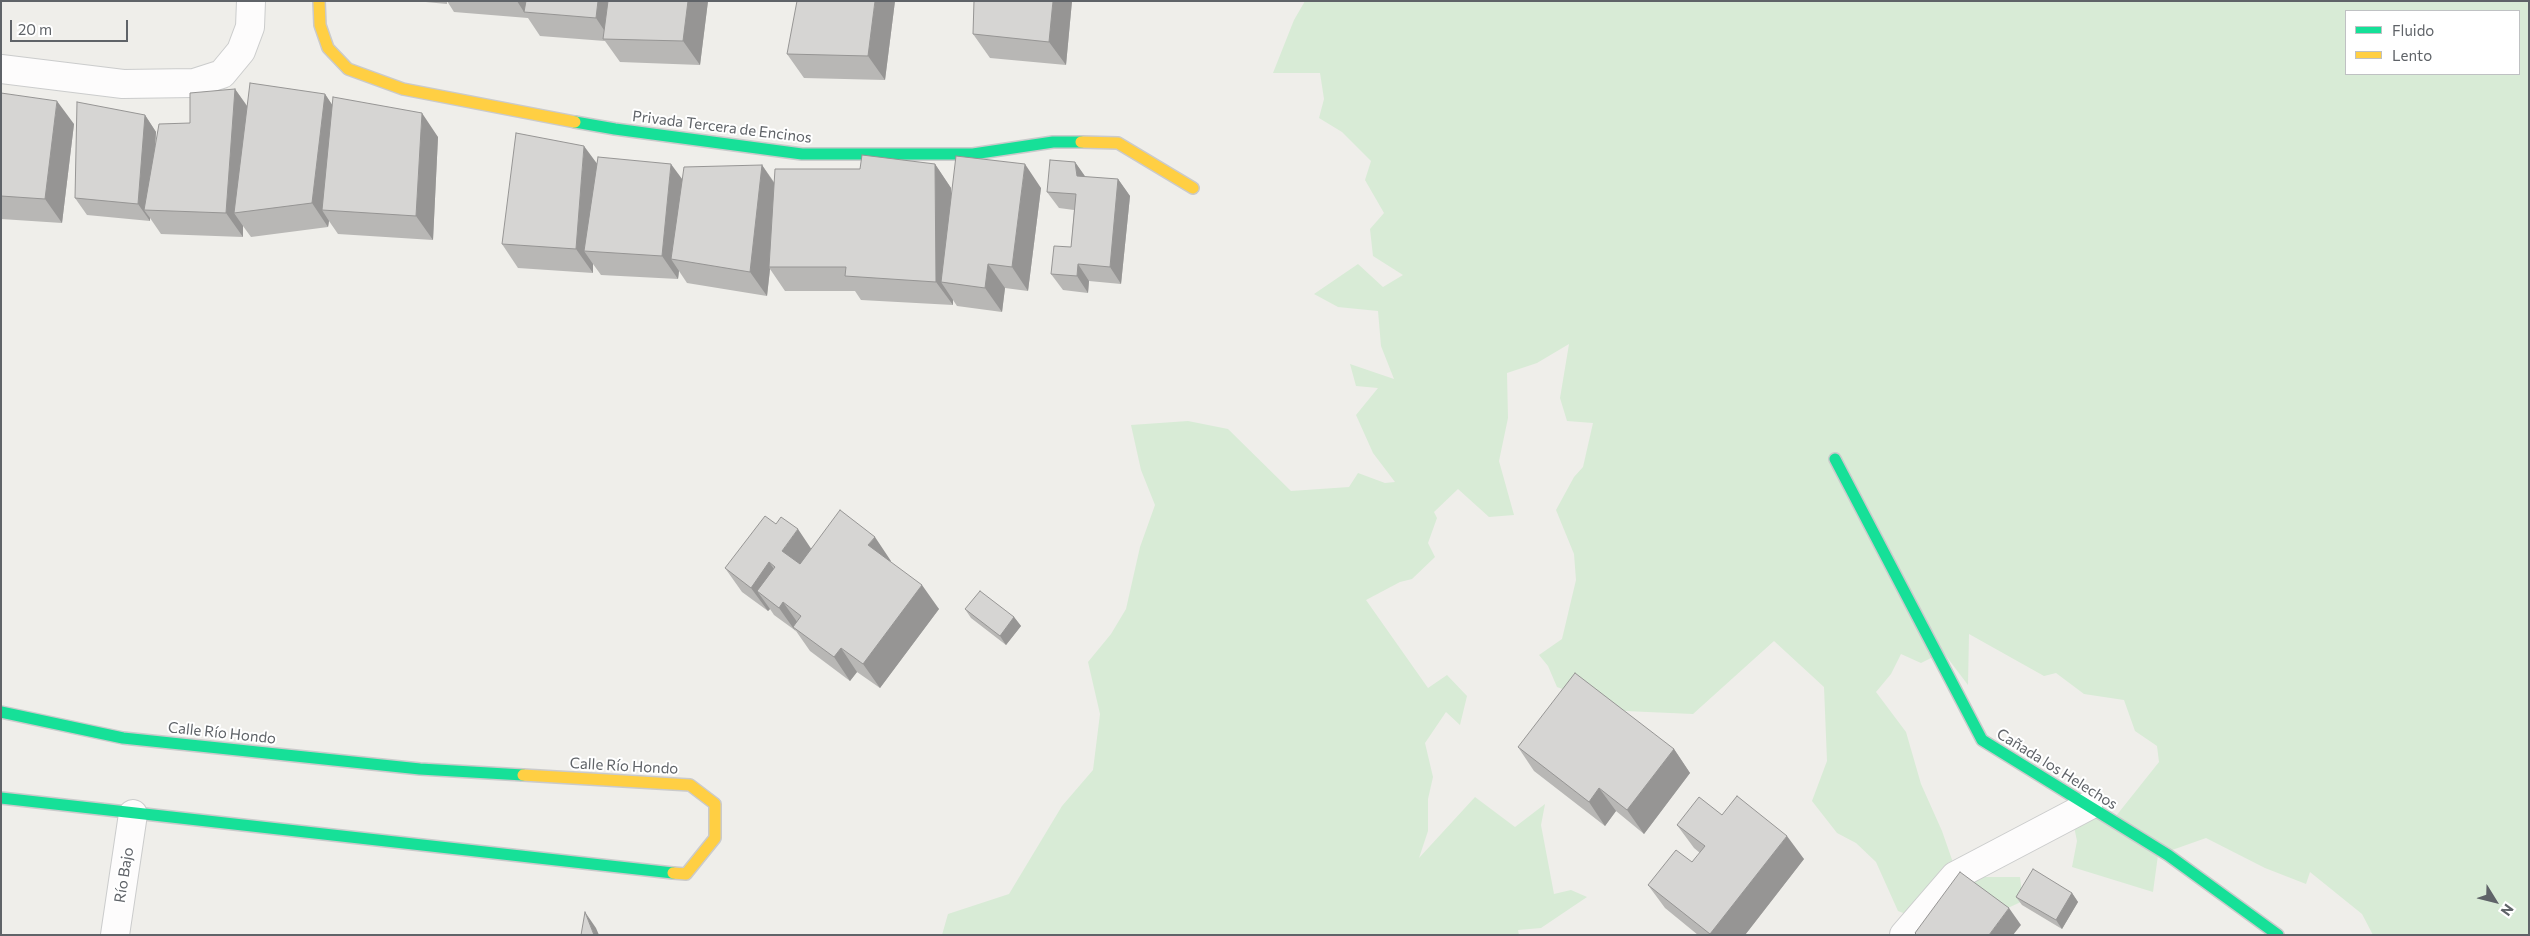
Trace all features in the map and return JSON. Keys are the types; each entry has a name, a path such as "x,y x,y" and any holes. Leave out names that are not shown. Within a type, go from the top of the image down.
{"street":[{"path":"1,70 123,84 194,83 222,74 241,52 250,27 252,1"},
{"name":"Privada Tercera de Encinos","path":"319,1 320,25 328,48 348,69 403,89 615,129 802,154 973,154 1053,142 1118,143 1193,188"},
{"name":"Cañada los Helechos","path":"1835,459 1982,740 2168,855 2278,935"},
{"name":"Calle Río Hondo","path":"1,712 122,738 420,769 690,784 715,804 715,838 686,874 1,798"},
{"path":"1904,935 1955,876 2088,806"},
{"name":"Río Bajo","path":"115,935 133,814"}],"green space":[{"path":"1305,1 2529,1 2529,935 2373,935 2362,914 2310,872 2306,884 2265,868 2206,838 2158,855 2153,892 2072,867 2077,841 2070,807 2116,816 2159,762 2157,746 2135,731 2124,700 2084,694 2056,673 2044,676 1969,634 1968,685 1943,652 1921,663 1901,654 1891,674 1876,692 1906,732 1921,784 1942,831 1957,874 1974,877 2020,877 2023,901 1997,913 1940,927 1898,911 1876,862 1856,843 1837,833 1812,801 1827,761 1824,687 1774,641 1693,714 1625,711 1557,687 1548,666 1539,655 1562,639 1576,580 1574,554 1556,510 1574,477 1583,467 1593,423 1567,421 1560,398 1569,344 1537,363 1507,373 1508,418 1499,461 1514,515 1489,517 1458,489 1434,512 1437,518 1428,543 1435,557 1412,579 1400,582 1366,600 1428,688 1447,675 1467,696 1460,725 1446,712 1425,743 1433,777 1428,799 1428,831 1419,858 1475,797 1515,827 1545,804 1541,825 1554,894 1571,890 1587,897 1541,928 1518,930 1519,935 942,935 948,914 1009,894 1062,806 1093,770 1100,714 1088,662 1111,634 1126,609 1140,547 1155,505 1141,470 1131,425 1188,421 1228,429 1291,491 1349,487 1358,473 1385,483 1395,482 1373,453 1356,415 1378,388 1356,386 1350,364 1394,379 1381,346 1378,311 1338,307 1314,294 1358,264 1383,287 1403,275 1373,256 1370,229 1384,213 1365,180 1371,161 1342,132 1319,118 1324,99 1320,73 1273,73 1294,20"}],"building":[{"path":"526,1 598,1 596,18 524,12"},
{"path":"608,1 688,1 683,41 603,39"},
{"path":"797,1 875,1 868,56 787,54"},
{"path":"974,1 1053,1 1049,42 973,34"},
{"path":"250,83 325,94 312,203 234,213"},
{"path":"235,89 226,213 144,210 159,124 190,123 190,93"},
{"path":"1,93 57,101 45,199 1,196"},
{"path":"333,97 422,113 416,216 322,210"},
{"path":"77,102 145,115 138,204 75,198"},
{"path":"516,133 584,146 576,249 502,244"},
{"path":"862,155 935,164 936,282 845,276 846,267 769,267 775,169 860,169"},
{"path":"956,156 1025,164 1012,267 988,264 985,288 941,282"},
{"path":"598,157 671,164 662,256 584,251"},
{"path":"1050,160 1075,162 1077,176 1118,179 1110,267 1078,264 1077,276 1051,274 1054,246 1071,247 1076,194 1047,192"},
{"path":"762,165 750,272 671,259 684,167"},
{"path":"840,510 875,537 868,545 922,585 863,664 841,648 834,657 793,627 801,616 783,602 779,608 757,591 775,567 769,562 751,588 725,568 765,516 776,524 781,517 798,529 782,551 800,564"},
{"path":"980,591 1014,617 1000,636 965,609"},
{"path":"1575,673 1674,749 1627,810 1599,788 1589,802 1518,747"},
{"path":"1737,796 1787,836 1710,934 1648,885 1676,850 1692,862 1705,846 1677,825 1699,797 1722,815"},
{"path":"2033,869 2072,893 2056,920 2016,897"},
{"path":"1960,872 2009,908 1989,935 1917,935 1915,933"},
{"path":"585,912 594,935 581,935"}],"traffic: fast":[{"path":"575,122 802,154 973,154 1053,142 1081,142"},
{"path":"1835,459 1982,740 2168,855 2278,935"},
{"path":"1,712 123,738 420,769 523,775"},
{"path":"1,798 673,873"}],"traffic: slow":[{"path":"319,1 320,25 328,48 348,69 403,89 575,122"},
{"path":"1081,142 1118,143 1193,188"},
{"path":"523,775 690,785 715,804 715,838 686,874 673,873"}]}
